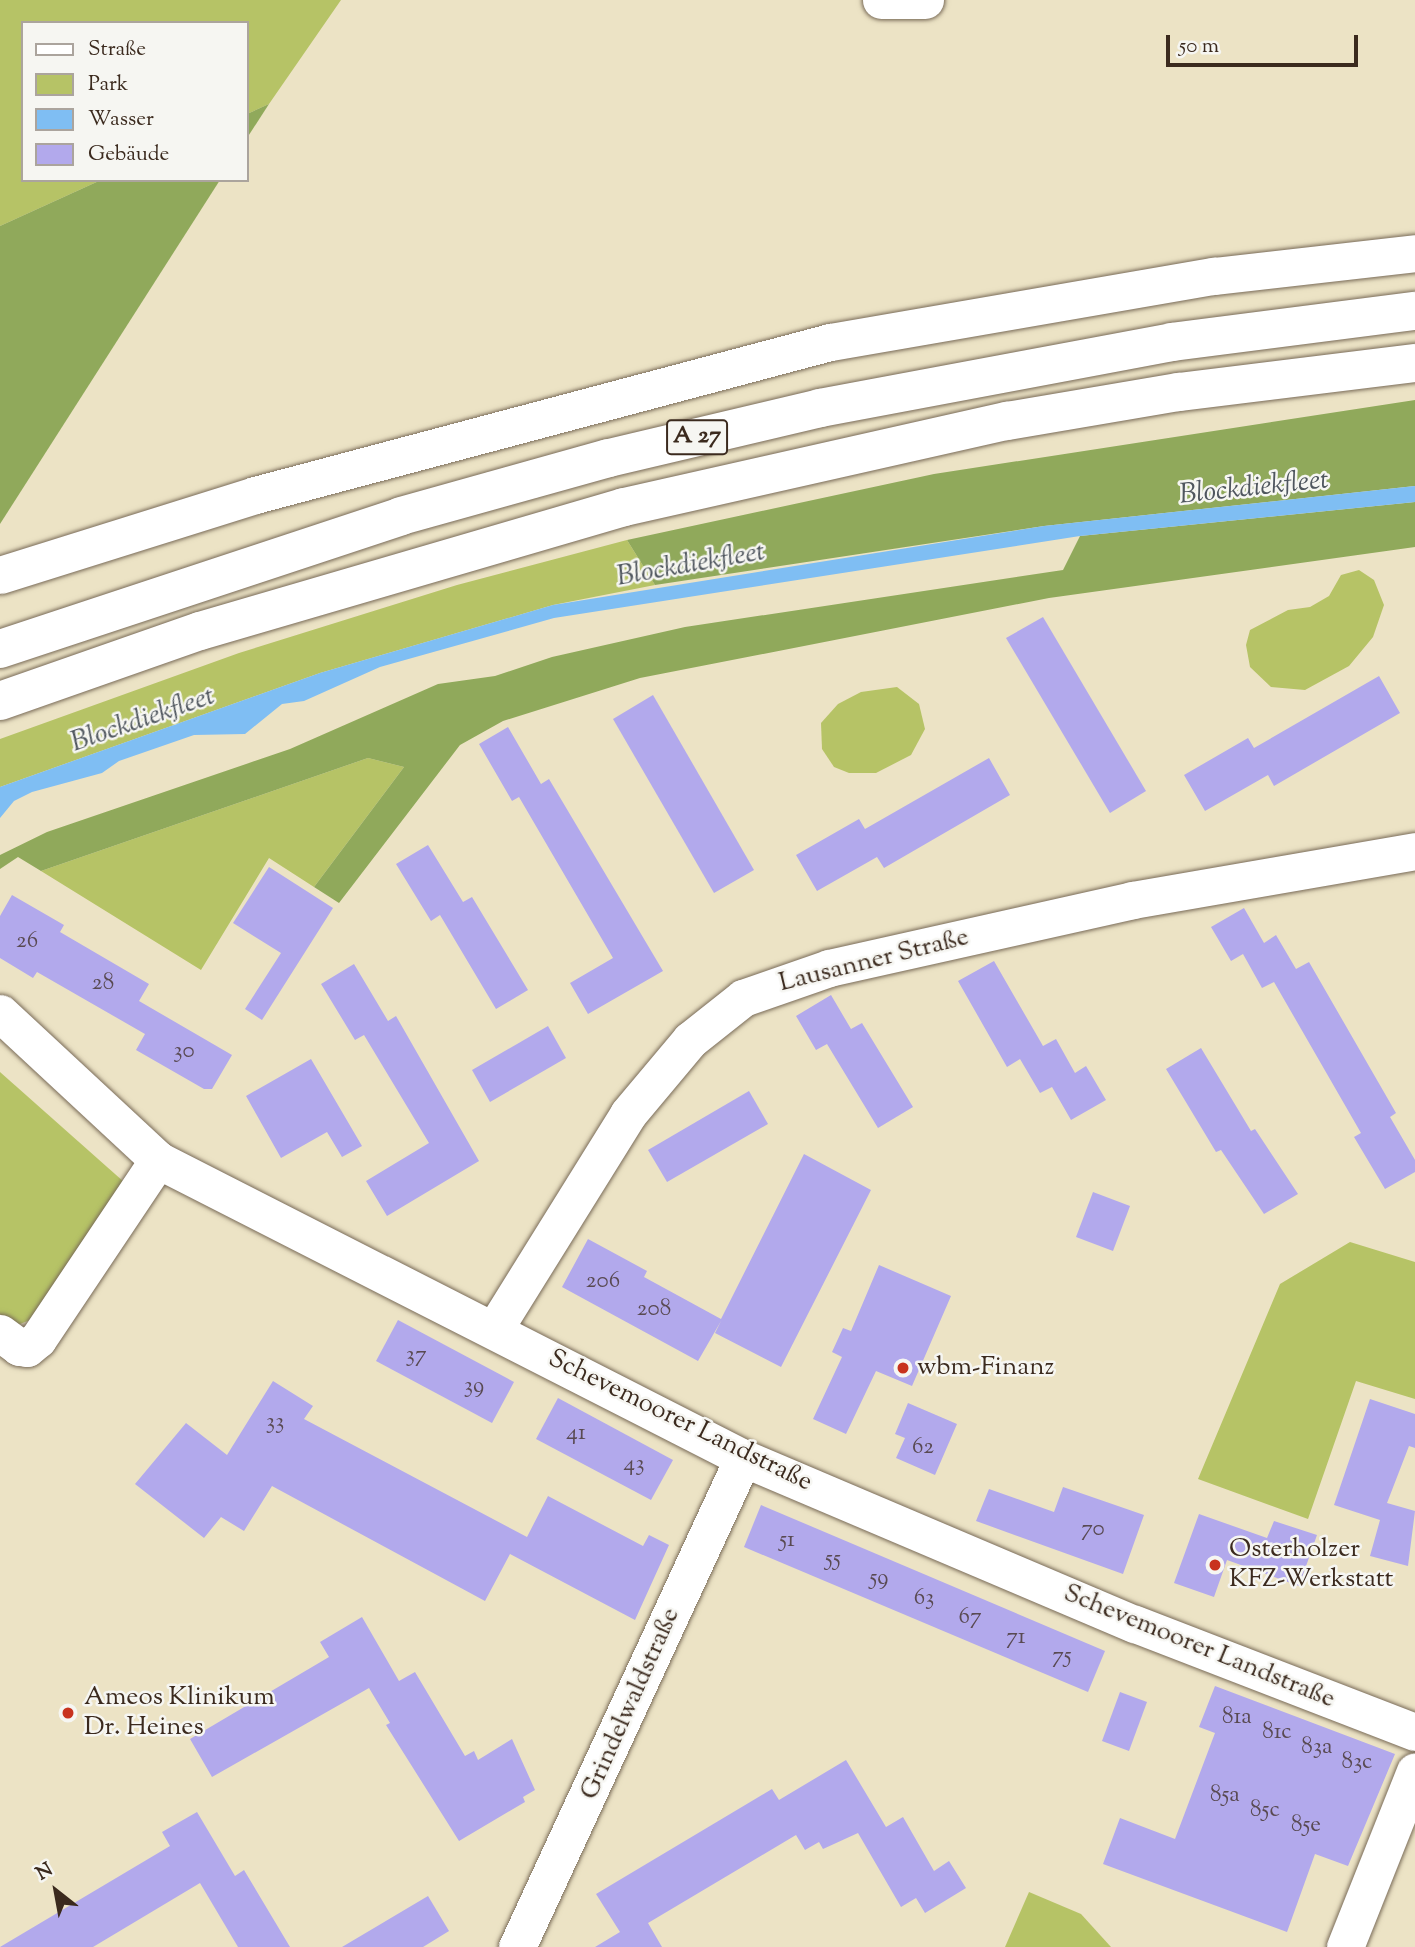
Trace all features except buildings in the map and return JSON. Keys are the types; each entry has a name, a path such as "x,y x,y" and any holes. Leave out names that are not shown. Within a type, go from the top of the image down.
{"highway":[{"name":"A 27","path":"0,649 401,516 675,442 820,408 1172,342 1415,311"},
{"name":"A 27","path":"0,701 200,631 624,506 1007,421 1180,392 1415,363"}],"street":[{"path":"881,0 925,0"},
{"path":"0,575 255,495 830,342 1214,276 1415,253"},
{"name":"Lausanner Straße","path":"495,1328 628,1114 690,1040 743,998 829,968 1132,900 1415,851"},
{"name":"Schevemoorer Landstraße","path":"0,1013 158,1160 495,1328 743,1458 1135,1624 1415,1732"},
{"path":"0,1333 19,1346 27,1348 38,1339 158,1160"},
{"name":"Grindelwaldstraße","path":"522,1946 743,1458"},
{"path":"1345,1947 1415,1771"}],"green space":[{"path":"0,0 341,0 269,104 248,114 248,21 21,21 21,182 97,182 0,226"},
{"path":"269,104 248,136 248,114"},
{"path":"97,182 219,182 0,524 0,226"},
{"path":"1415,400 1415,486 1044,526 655,585 627,540 934,474"},
{"path":"1415,502 1415,547 1049,598 640,678 503,721 460,745 339,903 314,887 404,767 368,758 41,871 18,857 0,869 0,855 47,832 290,749 438,684 495,676 552,657 685,627 1063,570 1080,536"},
{"path":"627,540 655,585 553,605 320,673 0,787 0,739 239,653 457,585"},
{"path":"1359,570 1374,580 1384,605 1373,637 1349,666 1305,690 1271,687 1250,667 1246,645 1250,630 1288,610 1310,607 1329,596 1341,575"},
{"path":"897,687 919,704 925,729 911,755 876,773 849,773 834,767 822,749 821,723 838,704 861,692"},
{"path":"368,758 404,767 314,887 269,858 201,970 41,871"},
{"path":"0,1072 124,1182 35,1318 15,1326 0,1314"},
{"path":"1350,1242 1415,1262 1415,1399 1356,1381 1308,1519 1198,1479 1280,1284"},
{"path":"1029,1892 1081,1914 1111,1947 1005,1947"}],"water":[{"path":"1415,486 1415,502 1080,536 554,618 380,667 304,701 282,704 245,734 194,735 119,761 102,773 32,792 14,801 0,818 0,787 320,673 553,605 1044,526"}],"place":[{"name":"wbm-Finanz","path":"903,1368"},
{"name":"Osterholzer KFZ-Werkstatt","path":"1215,1565"},
{"name":"Ameos Klinikum Dr. Heines","path":"68,1713"}],"water label":[{"name":"Blockdiekfleet","path":"1254,488"},
{"name":"Blockdiekfleet","path":"691,565"},
{"name":"Blockdiekfleet","path":"143,720"}]}
